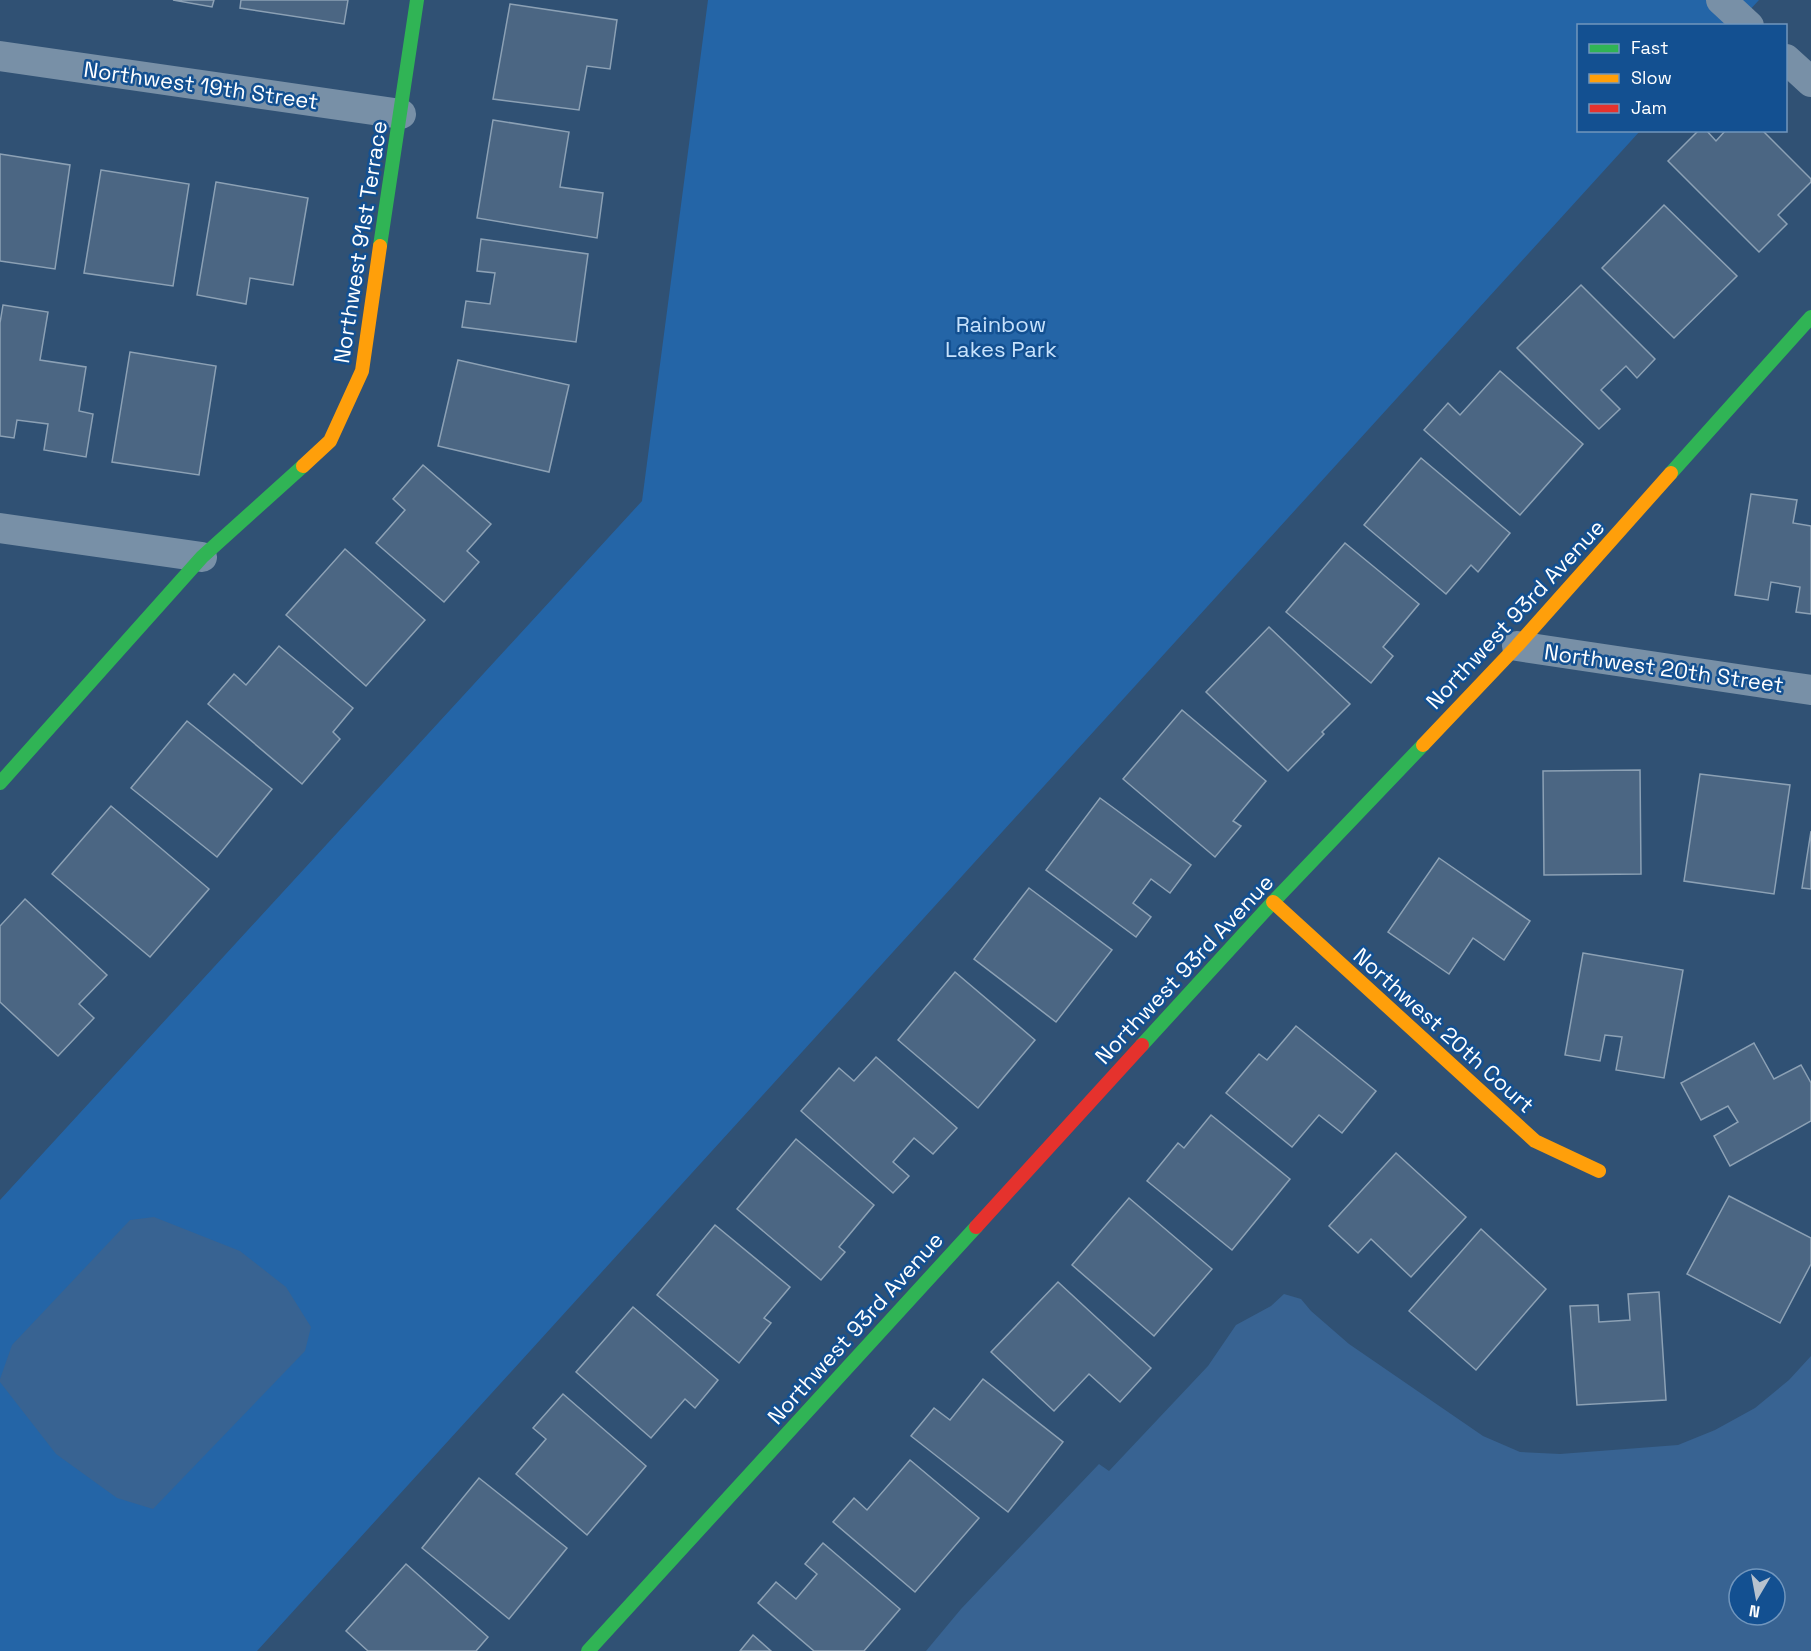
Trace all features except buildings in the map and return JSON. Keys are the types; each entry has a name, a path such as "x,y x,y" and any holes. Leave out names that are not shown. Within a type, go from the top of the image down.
{"street":[{"name":"Northwest 91st Terrace","path":"0,783 202,557 330,441 362,371 417,0"},
{"path":"1721,0 1747,24"},
{"name":"Northwest 19th Street","path":"0,56 401,114"},
{"path":"1787,61 1811,82"},
{"name":"Northwest 93rd Avenue","path":"588,1651 1273,902 1517,646 1811,317"},
{"path":"0,528 202,557"},
{"name":"Northwest 20th Street","path":"1517,646 1811,690"},
{"name":"Northwest 20th Court","path":"1273,902 1535,1141 1599,1171"}],"green space":[{"name":"Rainbow Lakes Park","path":"708,0 1759,0 1737,24 1577,24 1577,132 1639,132 257,1651 0,1651 0,1200 642,501"}],"shaded area":[{"path":"154,1217 240,1251 286,1287 311,1327 305,1351 153,1509 117,1498 56,1454 0,1379 12,1345 130,1220"},
{"path":"1284,1294 1301,1299 1311,1311 1349,1344 1483,1436 1520,1452 1560,1454 1678,1445 1715,1430 1755,1408 1789,1380 1811,1356 1811,1651 926,1651 961,1609 1099,1464 1109,1471 1208,1366 1236,1325 1271,1306"}],"traffic: fast":[{"path":"380,246 417,0"},
{"path":"1671,473 1811,317"},
{"path":"0,783 202,557 303,466"},
{"path":"1142,1045 1273,902 1423,745"},
{"path":"588,1651 976,1227"}],"traffic: slow":[{"path":"303,466 330,441 362,371 380,246"},
{"path":"1423,745 1517,646 1671,473"},
{"path":"1273,902 1535,1141 1599,1171"}],"traffic: jam":[{"path":"976,1227 1142,1045"}]}
